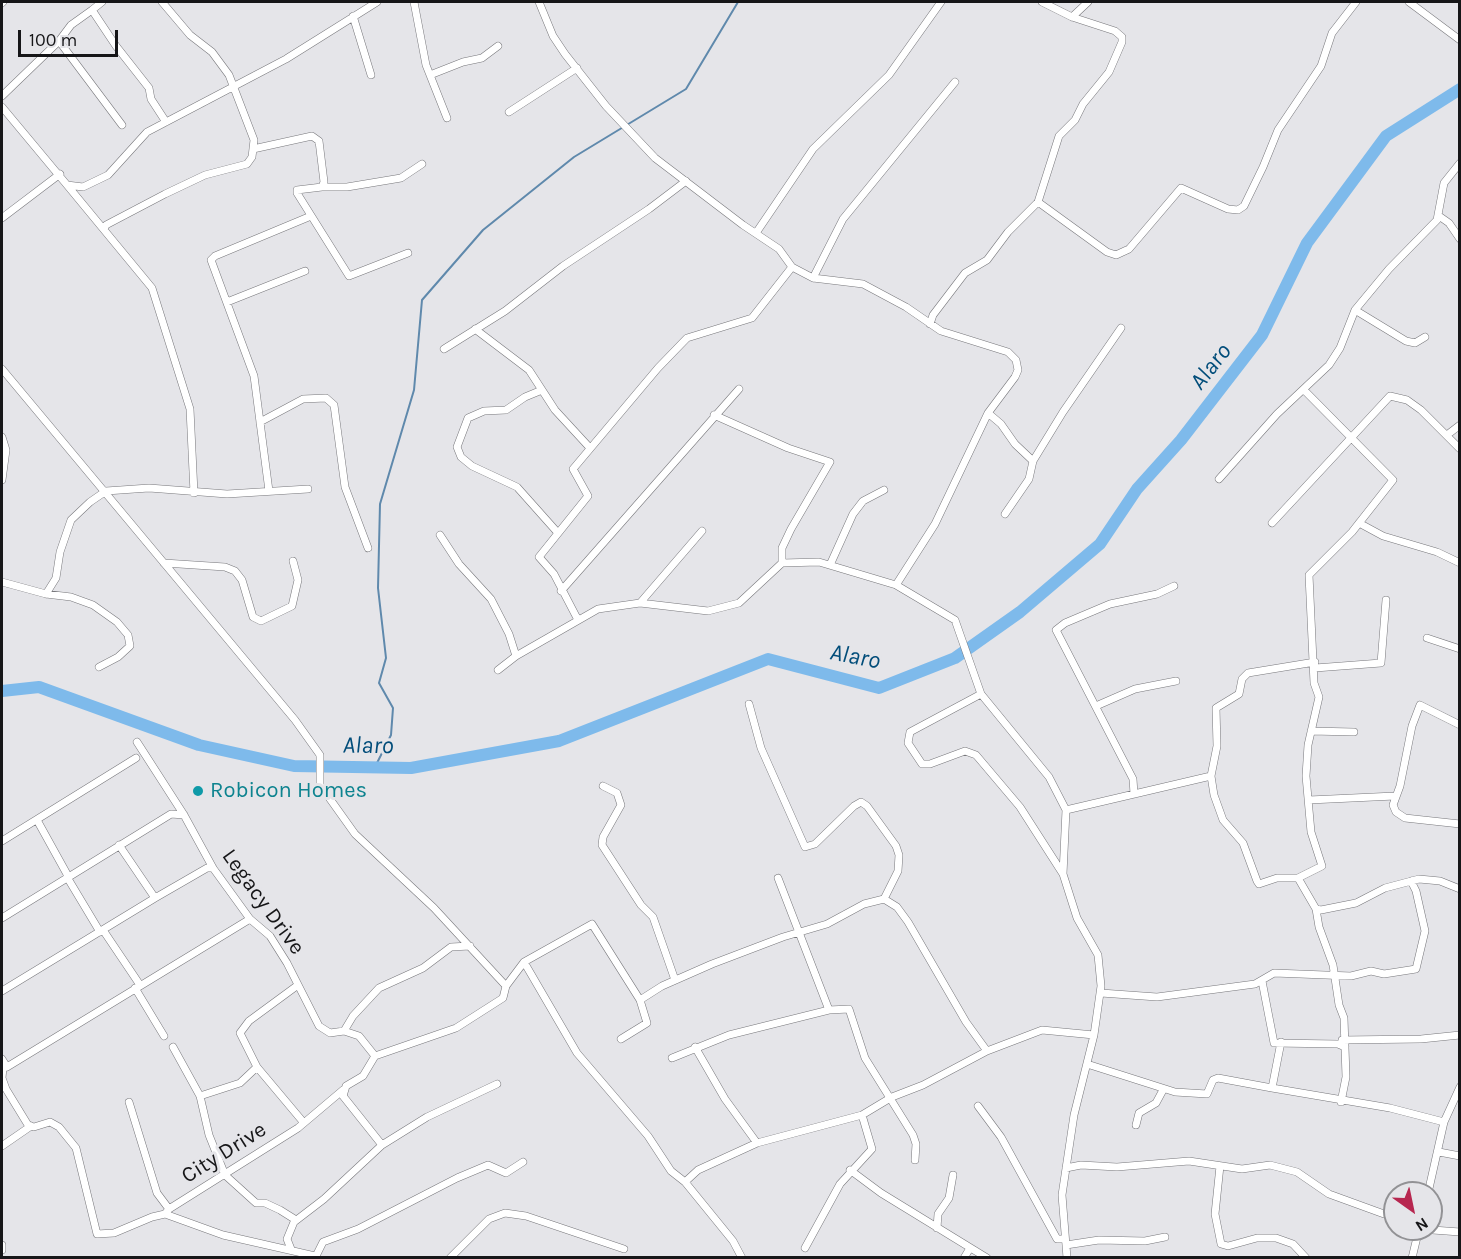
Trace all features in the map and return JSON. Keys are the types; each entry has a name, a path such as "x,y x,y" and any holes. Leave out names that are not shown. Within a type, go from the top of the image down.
{"street":[{"path":"2,96 59,41 71,25 102,2"},
{"path":"104,229 106,225 206,175 248,164 253,149 254,140 232,84 217,58 190,35 162,2"},
{"path":"68,185 83,187 108,175 136,142 166,122 232,84 286,58 377,2"},
{"path":"414,2 426,65 447,118"},
{"path":"539,2 553,36 614,113 655,158 779,249 792,267 813,278 863,284 906,307 941,331 1013,355 1018,370 988,413 935,524 896,585"},
{"path":"756,233 813,149 890,75 941,2"},
{"path":"930,324 933,315 964,273 987,260 1008,232 1038,202 1059,136 1075,120 1083,104 1109,72 1123,39 1115,31 1072,17 1042,2"},
{"path":"1072,17 1088,2"},
{"path":"1038,202 1116,255 1129,249 1180,188 1228,210 1239,210 1263,167 1278,130 1321,66 1332,33 1356,2"},
{"path":"1409,2 1460,40"},
{"path":"92,10 116,46 149,88 151,99 166,122"},
{"path":"353,16 371,75"},
{"path":"59,41 123,125"},
{"path":"430,75 463,62 482,58 498,46"},
{"path":"509,111 577,68"},
{"path":"813,278 843,219 955,82"},
{"path":"2,106 152,288 190,410 194,493"},
{"path":"253,149 312,136 319,141 324,182 322,187"},
{"path":"1220,479 1277,414 1305,391 1329,365 1340,348 1355,310 1389,268 1431,229 1439,216 1444,183 1460,163"},
{"path":"408,254 349,276 297,190 322,187 347,188 400,178 422,164"},
{"path":"2,218 60,174"},
{"path":"444,349 686,181"},
{"path":"269,491 254,376 211,260 215,256 311,216"},
{"path":"1439,216 1449,223 1459,236"},
{"path":"578,620 554,574 539,557 588,496 573,469 687,338 752,318 792,267"},
{"path":"227,302 304,271"},
{"path":"1355,310 1406,341 1415,343 1425,337"},
{"path":"1005,514 1029,479 1033,461 1083,382 1121,328"},
{"path":"475,329 530,370 555,410 590,448"},
{"path":"2,369 106,491 314,746 320,755 320,785 355,834 383,858 506,986"},
{"path":"561,591 739,389"},
{"path":"542,390 525,397 506,410 484,411 468,418 457,447 461,457 472,466 517,487 558,533"},
{"path":"1305,391 1393,480 1359,523 1309,575 1315,665 1314,683 1319,697 1307,759 1311,832 1322,866 1298,878 1277,878 1259,884 1243,843 1224,820 1214,795 1211,776 1216,746 1216,708 1239,694 1242,678 1248,674 1315,665 1381,663 1386,600"},
{"path":"1272,523 1390,396 1407,400 1460,449"},
{"path":"260,422 303,399 326,398 334,405 345,487 368,548"},
{"path":"988,413 1001,424 1015,444 1033,461"},
{"path":"714,415 788,448 830,462 782,548 782,563"},
{"path":"1447,435 1460,425"},
{"path":"2,437 6,450 2,480"},
{"path":"46,594 56,578 60,552 70,520 106,491 149,488 194,493 308,489"},
{"path":"830,565 853,514 863,501 884,490"},
{"path":"1359,523 1371,531 1437,552 1460,563"},
{"path":"640,603 702,531"},
{"path":"440,535 459,564 491,599 509,634 516,656"},
{"path":"164,562 225,567 236,571 242,580 253,617 261,621 292,606 298,580 292,561"},
{"path":"498,670 516,656 598,609 640,603 708,611 739,603 782,563 819,562 896,585 955,620 971,660 981,694 1049,777 1066,810 1063,874"},
{"path":"2,582 46,594 71,597 93,605 124,629 130,641 128,649 99,667"},
{"path":"1134,794 1133,779 1056,630 1065,623 1110,604 1157,594 1174,586"},
{"path":"1427,638 1460,649"},
{"path":"1096,706 1135,689 1176,681"},
{"path":"981,694 910,732 908,742 922,764 930,764 965,751 976,754 1020,807 1063,874 1077,918 1098,955 1101,993 1094,1035 1074,1115 1062,1195 1067,1257"},
{"path":"749,704 761,748 805,847 815,844 861,802 867,806 896,846 899,855 898,871 884,899"},
{"path":"1460,725 1420,705 1412,726 1400,786 1393,805 1396,812 1405,818 1460,824"},
{"path":"1311,731 1354,732"},
{"name":"Legacy Drive","path":"136,742 184,815 213,868 250,919 270,936 319,1026 330,1033 344,1031 359,1036 375,1056"},
{"path":"2,841 136,759"},
{"path":"1066,810 1211,776"},
{"path":"603,786 617,793 621,805 603,837 602,845 641,905 653,917 675,980"},
{"path":"1309,800 1395,796"},
{"path":"2,918 171,814 184,815"},
{"path":"36,820 164,1036"},
{"path":"119,845 155,898"},
{"path":"2,991 155,898 207,868 213,868"},
{"path":"778,878 829,1010"},
{"path":"1298,878 1318,912 1344,1018 1343,1043 1346,1077 1341,1102"},
{"path":"1101,993 1157,997 1262,981 1274,973 1351,976 1371,970 1387,974 1417,969 1425,931 1416,891 1411,881"},
{"path":"1318,912 1362,901 1385,888 1411,881 1440,881 1460,889"},
{"path":"640,1000 643,996 675,980 799,932 827,924 864,904 884,899 897,907 908,922 966,1022 987,1051"},
{"path":"2,1146 29,1126 2,1078 3,1068 250,919"},
{"path":"375,1056 456,1028 503,998 506,986 524,962 592,924 640,1000 647,1024 621,1039"},
{"path":"344,1031 353,1016 379,988 423,968 452,947 470,946"},
{"path":"524,962 577,1053 648,1136 671,1171 685,1182 733,1240 742,1257"},
{"path":"1262,981 1274,1043 1343,1043 1460,1035"},
{"path":"298,985 249,1021 240,1033 257,1067 304,1123"},
{"path":"672,1058 695,1047 787,1019 829,1010 849,1009 865,1058 892,1097 913,1135 916,1144 915,1160"},
{"path":"685,1182 698,1170 757,1143 862,1115 892,1097 923,1085 987,1051 1042,1030 1094,1035"},
{"path":"1272,1088 1281,1042"},
{"path":"173,1047 200,1096 208,1136 225,1175 256,1203 272,1206 296,1220"},
{"path":"695,1047 720,1092 757,1143"},
{"name":"City Drive","path":"29,1126 50,1122 59,1127 76,1148 97,1234 114,1233 167,1212 304,1123 369,1070 375,1056"},
{"path":"2,1059 7,1067"},
{"path":"1087,1064 1164,1090 1207,1094 1213,1080 1218,1078 1341,1102 1390,1108 1444,1122"},
{"path":"200,1096 240,1083 257,1067"},
{"path":"291,1249 287,1239 296,1220 324,1200 382,1145 427,1117 497,1084"},
{"path":"1431,1181 1444,1122 1460,1087"},
{"path":"343,1090 343,1096 350,1107 382,1145"},
{"path":"1136,1125 1139,1113 1156,1103 1164,1090"},
{"path":"129,1102 157,1193 167,1212 223,1235 291,1249 315,1257 323,1242 339,1238 457,1179 488,1165 506,1173 523,1162"},
{"path":"978,1106 1001,1137 1057,1239 1065,1242 1111,1239 1145,1242 1165,1237"},
{"path":"805,1248 850,1170 872,1149 862,1115"},
{"path":"1439,1152 1460,1156"},
{"path":"1066,1168 1081,1165 1117,1167 1189,1161 1242,1169 1270,1165 1297,1172 1329,1194 1383,1214"},
{"path":"1220,1166 1215,1214 1221,1244 1228,1246 1257,1238 1276,1238 1293,1244 1306,1257"},
{"path":"850,1170 937,1228 987,1257"},
{"path":"937,1228 938,1215 949,1198 953,1175"},
{"path":"450,1257 489,1219 506,1213 526,1216 624,1249"},
{"path":"1443,1231 1460,1232"},
{"path":"1412,1257 1416,1241"},
{"path":"964,1257 970,1248"}],"waterway":[{"path":"375,767 391,735 393,708 379,683 386,658 378,588 380,504 414,390 422,300 483,230 574,157 686,89 738,2"},
{"name":"Alaro","path":"2,691 39,687 199,745 294,766 411,768 559,741 768,659 879,688 955,658 1020,612 1100,544 1137,489 1181,440 1262,335 1307,243 1386,136 1460,89"}],"place":[{"name":"Robicon Homes","path":"198,791"}]}
